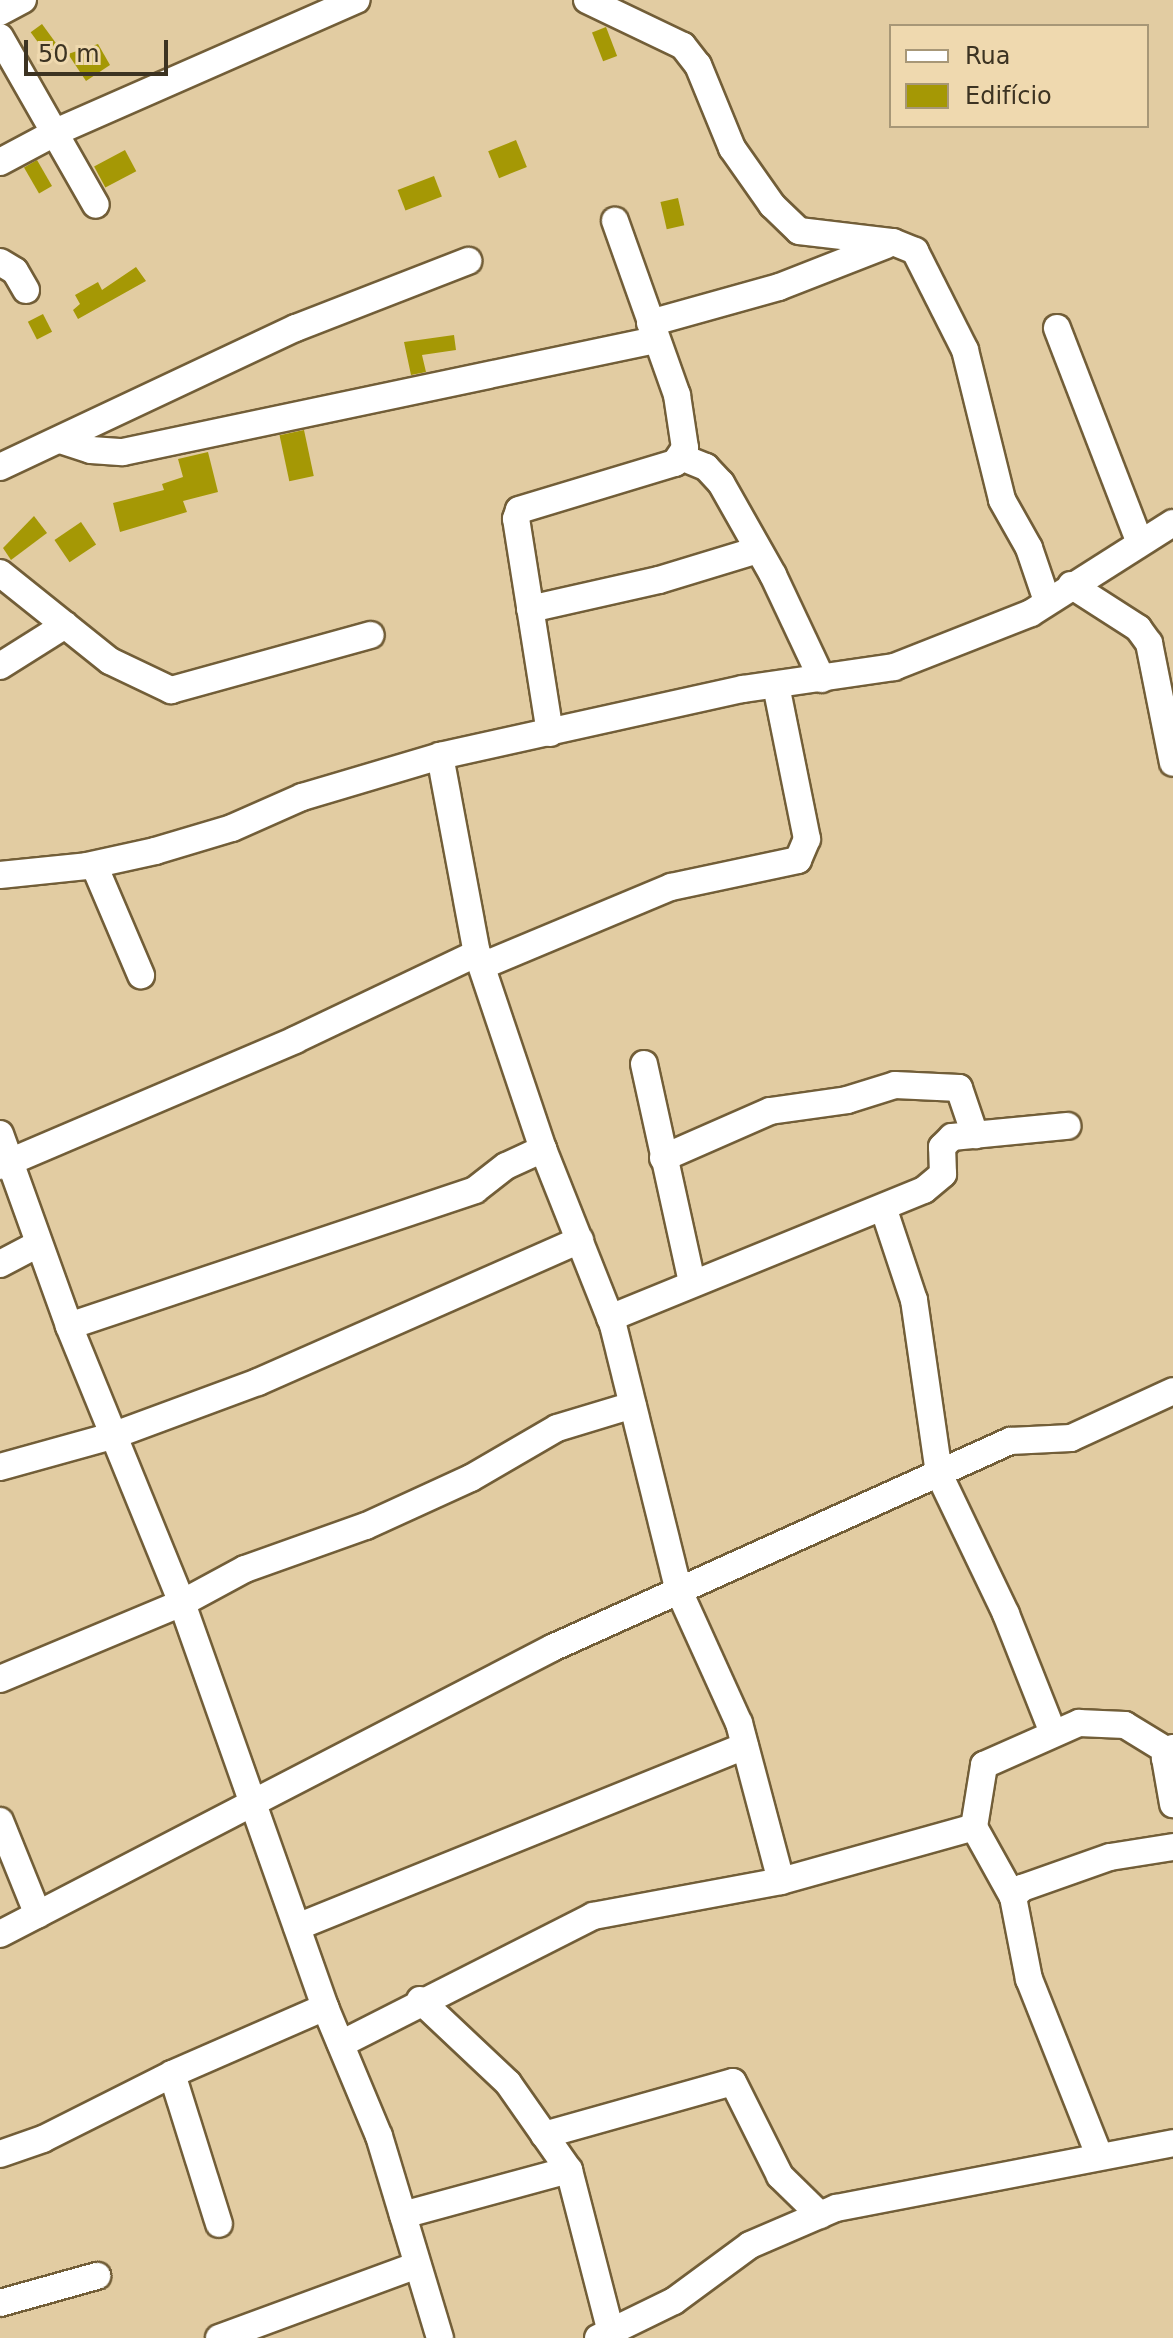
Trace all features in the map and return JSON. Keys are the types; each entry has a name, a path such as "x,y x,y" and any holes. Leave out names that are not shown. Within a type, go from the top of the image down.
{"street":[{"path":"0,12 23,0"},
{"path":"0,162 58,131 356,0"},
{"path":"587,0 683,46 698,65 732,148 772,205 799,231 893,242 915,251 965,350 1002,500 1029,548 1047,601"},
{"path":"0,37 58,131 96,205"},
{"path":"615,221 684,420 681,457"},
{"path":"63,441 91,450 123,452 652,331 779,287 893,242"},
{"path":"0,467 63,441 296,328 468,261"},
{"path":"0,262 15,271 26,290"},
{"path":"1057,328 1139,541"},
{"path":"550,733 516,519 519,510 681,457 706,467 721,483 822,679"},
{"path":"0,875 94,865 232,828 302,797 440,756 656,706 894,667 937,653 1047,601 1139,541 1173,523"},
{"path":"1029,548 1138,628 1149,643 1173,763"},
{"path":"530,609 659,580 758,550"},
{"path":"0,573 110,661 171,690 371,635"},
{"path":"0,666 65,625"},
{"path":"5,1164 480,960 671,887 798,860 807,839 776,685"},
{"path":"440,756 480,960 543,1149 610,1318 679,1591 745,1746 781,1881"},
{"path":"94,865 141,975"},
{"path":"644,1064 692,1283"},
{"path":"663,1158 770,1111 847,1100 895,1085 959,1088 975,1135"},
{"path":"610,1318 692,1283 884,1210 937,1182 943,1174 946,1141 1067,1126"},
{"path":"0,1134 5,1164 112,1436 182,1603 325,2007 379,2136 440,2338"},
{"path":"69,1326 475,1190 506,1166 543,1149"},
{"path":"884,1210 914,1300 939,1474 1006,1614 1053,1733"},
{"path":"0,1467 112,1436 399,1323 580,1240"},
{"path":"0,1264 38,1244"},
{"path":"0,1934 255,1805 328,1761 679,1591 1010,1441 1071,1438 1173,1391"},
{"path":"0,1679 182,1603 245,1569 366,1526 471,1478 557,1428 633,1405"},
{"path":"1099,2155 1029,1979 1013,1897 974,1827 984,1765 1053,1733 1089,1721 1125,1725 1171,1750 1173,1804"},
{"path":"297,1927 745,1746"},
{"path":"0,1821 38,1915"},
{"path":"341,2044 420,2000 593,1916 781,1881 974,1827"},
{"path":"1013,1897 1022,1888 1110,1857 1173,1847"},
{"path":"420,2000 491,2065 569,2170 604,2334 674,2301 762,2239 820,2215 1099,2155 1173,2143"},
{"path":"0,2154 85,2120 172,2074 325,2007"},
{"path":"172,2074 219,2224"},
{"path":"544,2135 733,2082 780,2176 820,2215"},
{"path":"403,2215 569,2170"},
{"path":"226,2337 417,2265"},
{"path":"0,2303 97,2276"}],"building":[{"path":"42,24 60,49 49,57 31,32"},
{"path":"606,27 617,56 603,61 592,32"},
{"path":"98,44 110,65 86,81 68,54"},
{"path":"516,140 527,167 499,178 488,151"},
{"path":"125,150 136,171 105,188 94,166"},
{"path":"37,160 52,186 39,193 24,168"},
{"path":"434,176 442,197 405,211 398,190"},
{"path":"678,198 684,225 667,229 660,202"},
{"path":"136,267 146,281 78,319 73,310 80,304 75,295 98,282 102,290"},
{"path":"43,314 52,332 37,340 28,322"},
{"path":"454,335 456,350 422,355 426,372 411,375 404,342"},
{"path":"304,430 314,476 289,481 280,435"},
{"path":"208,452 218,492 183,501 187,512 120,532 113,503 164,490 162,484 183,477 178,459"},
{"path":"34,516 47,533 11,560 3,548"},
{"path":"81,522 96,544 70,562 54,540"}]}
